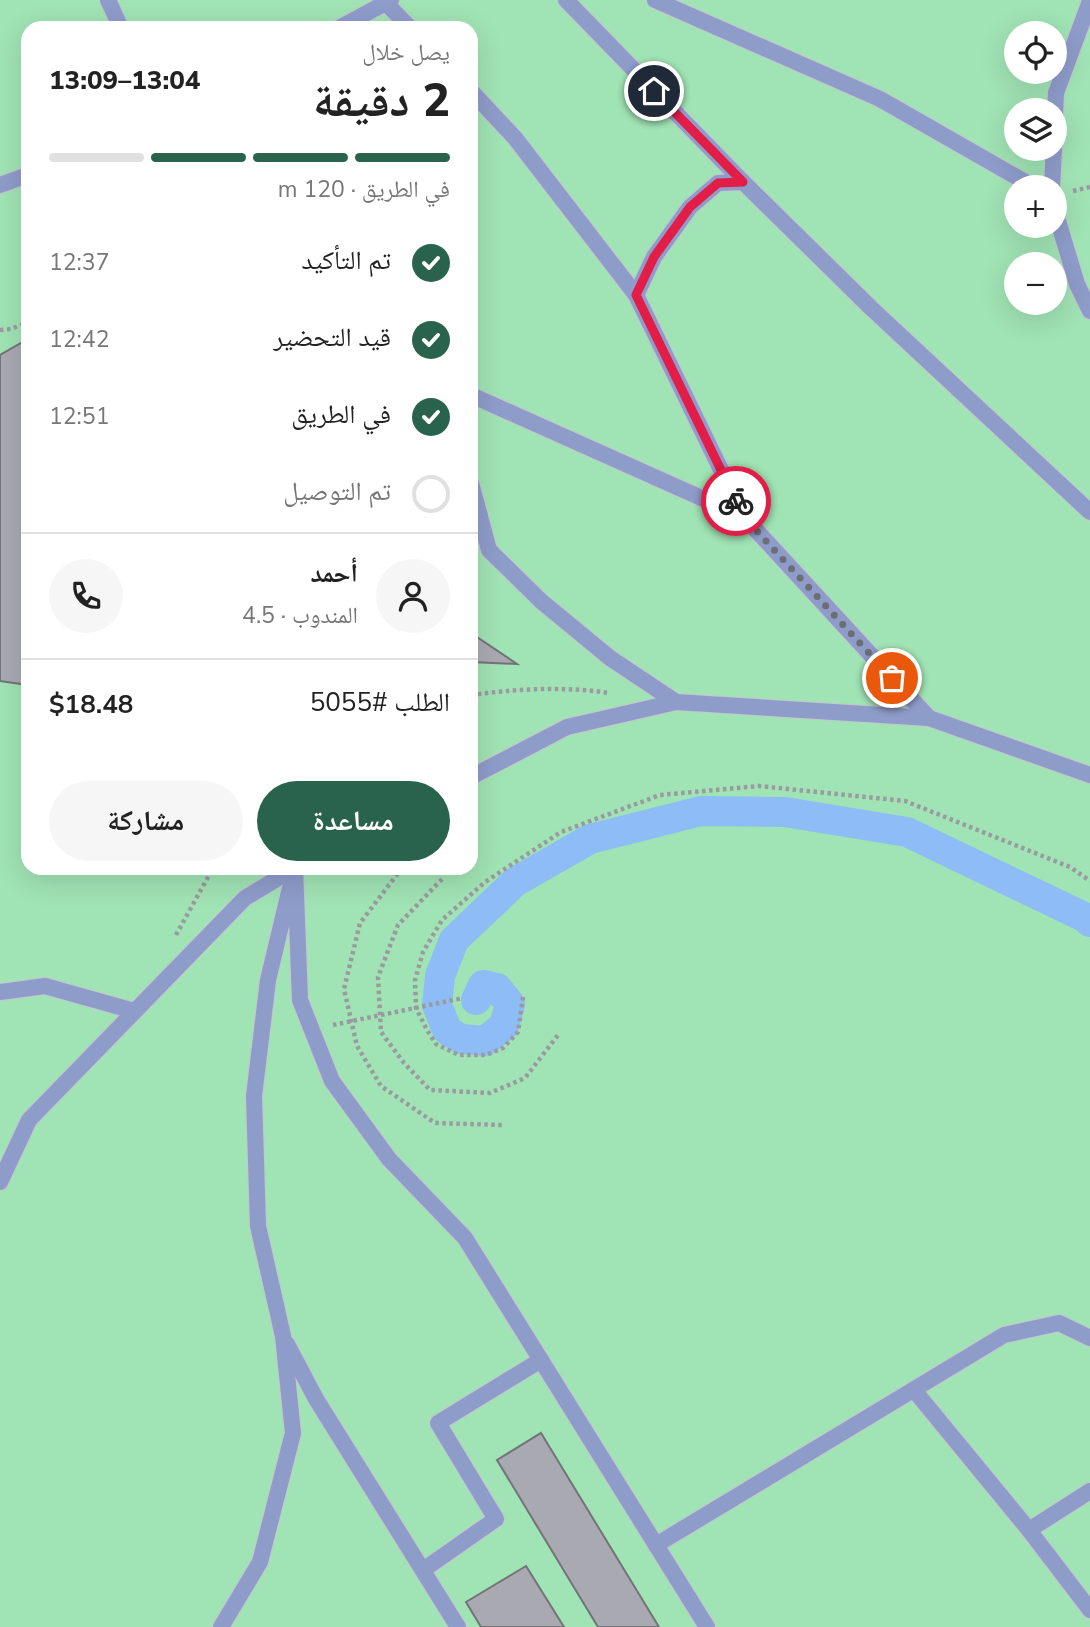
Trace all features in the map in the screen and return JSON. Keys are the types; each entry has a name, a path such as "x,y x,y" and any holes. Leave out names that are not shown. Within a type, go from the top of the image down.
{"lane":[{"path":"108,0 118,21"},
{"path":"566,0 743,182 871,308 1090,512"},
{"path":"656,0 880,99 1013,175"},
{"path":"352,21 389,1 405,21"},
{"path":"1056,98 1090,1"},
{"path":"478,98 515,138 636,295 744,517 929,718"},
{"path":"0,185 21,178"},
{"path":"636,295 654,257 690,207 718,183 743,182"},
{"path":"1063,238 1077,285 1090,312"},
{"path":"478,399 744,517"},
{"path":"478,509 489,550 541,601 610,657 676,702"},
{"path":"478,773 568,727 676,702 929,718 1090,775"},
{"path":"0,1182 29,1120 245,898 283,875"},
{"path":"221,1627 260,1562 293,1433 283,1336 258,1226 254,1096 268,980 293,875"},
{"path":"295,875 300,1000 331,1081 389,1159 465,1238 707,1627"},
{"path":"0,992 45,986 134,1011"},
{"path":"656,1545 1004,1335 1059,1323 1090,1338"},
{"path":"283,1336 316,1399 458,1627"},
{"path":"423,1570 496,1519 438,1423 541,1360"},
{"path":"914,1390 1029,1530 1090,1610"},
{"path":"1029,1530 1090,1491"}],"path":[{"path":"0,330 21,325"},
{"path":"478,694 580,689 621,695"},
{"path":"523,997 518,1032 503,1048 486,1055 459,1055 436,1044 416,1008 415,980 423,952 442,920 485,882 561,832 660,795 759,786 905,801 1070,866 1090,881"},
{"path":"397,875 360,923 344,989 357,1045 381,1086 435,1124 502,1125"},
{"path":"442,879 398,925 378,977 381,1032 404,1063 430,1090 490,1093 525,1078 558,1035"},
{"path":"312,1030 463,998"}],"green space":[{"path":"0,0 1090,0 1090,1627 0,1627"}],"building":[{"path":"21,343 21,684 0,681 0,355"},
{"path":"478,638 517,664 478,662"},
{"path":"541,1433 659,1627 598,1627 497,1460"},
{"path":"526,1566 564,1627 481,1627 466,1602"}],"waterway":[{"path":"476,1000 483,985 497,988 510,1004 504,1026 485,1041 461,1039 447,1030 437,1005 440,976 454,940 515,882 590,839 701,811 785,812 907,832 1090,922"}],"way so far":[{"path":"736,501 744,517 892,678"}],"route":[{"path":"654,91 743,182 718,183 690,207 654,257 636,295 736,501"}]}
